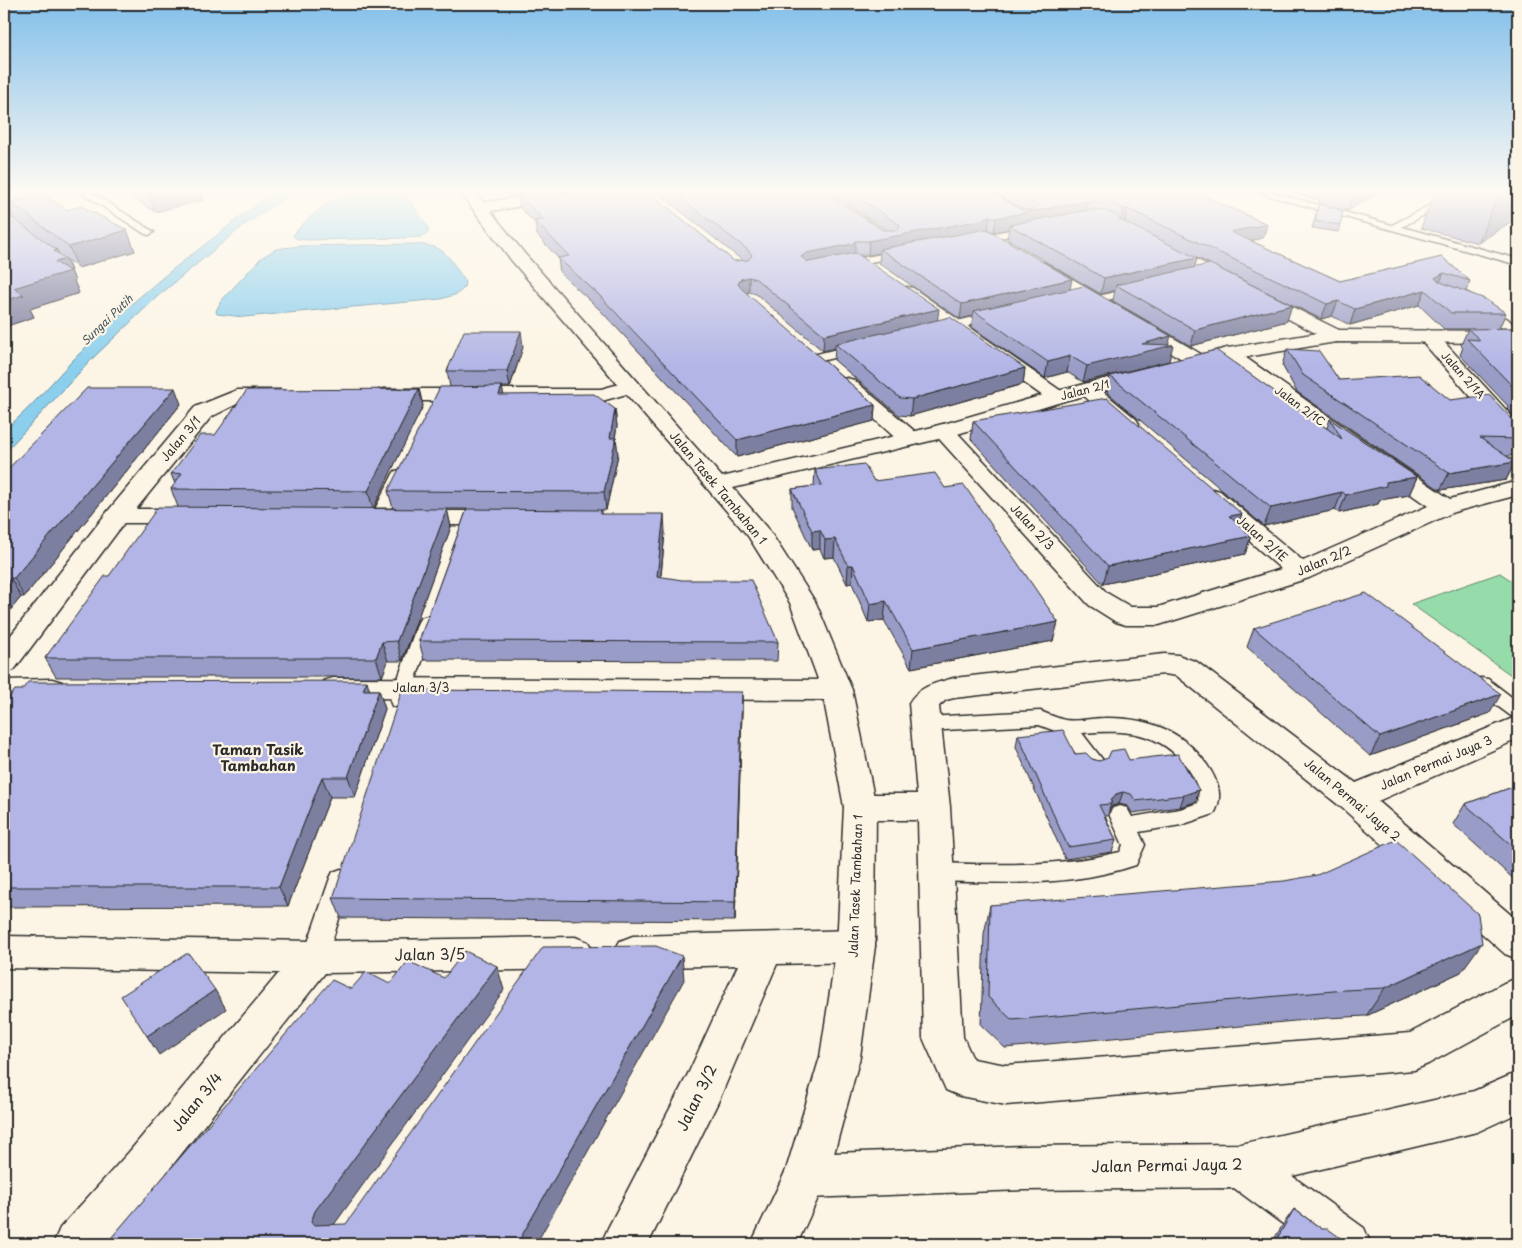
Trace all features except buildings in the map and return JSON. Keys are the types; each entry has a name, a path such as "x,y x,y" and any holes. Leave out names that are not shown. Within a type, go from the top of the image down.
{"street":[{"name":"Jalan Tasek Tambahan 1","path":"513,251 758,532 803,603 838,690 860,807 856,946 840,1057 806,1176 774,1244"},
{"path":"1013,251 1199,361"},
{"path":"1169,251 1336,336"},
{"path":"861,261 1058,397"},
{"name":"Jalan 2/1","path":"717,486 943,431 1058,397 1228,354 1336,336 1518,336"},
{"name":"Jalan 2/1A","path":"1428,336 1518,436"},
{"path":"802,345 910,439"},
{"name":"Jalan 2/1C","path":"1228,354 1323,423 1446,507"},
{"path":"362,395 434,403 602,395 630,387"},
{"path":"1088,389 1146,439"},
{"name":"Jalan 3/1","path":"4,663 117,516 203,412 237,396 295,396"},
{"name":"Jalan 2/3","path":"943,431 1098,599 1126,616"},
{"name":"Jalan 2/1E","path":"1197,483 1300,572"},
{"name":"Jalan 2/2","path":"1126,616 1159,616 1300,572 1446,507 1518,488"},
{"path":"117,516 213,516"},
{"path":"370,517 461,527 523,518"},
{"name":"Jalan Permai Jaya 2","path":"926,724 924,703 936,693 954,688 1164,664 1178,665 1188,669 1353,798 1518,943"},
{"path":"4,690 78,688"},
{"name":"Jalan 3/3","path":"304,688 838,690"},
{"path":"926,724 934,807 942,1038 960,1076 1006,1085 1414,1051 1518,994"},
{"name":"Jalan Permai Jaya 3","path":"1353,798 1518,727"},
{"path":"860,807 934,807"},
{"name":"Jalan 3/5","path":"4,952 315,957 536,966 764,950 856,946"},
{"name":"Jalan 3/2","path":"624,1244 704,1086 764,950"},
{"name":"Jalan 3/4","path":"76,1244 144,1167 315,957"},
{"name":"Jalan Permai Jaya 2","path":"806,1176 1024,1168 1241,1166 1477,1111 1518,1092"},
{"path":"1241,1166 1348,1244"}],"lane":[{"path":"834,266 913,251"},
{"path":"1478,251 1518,262"},
{"path":"1195,277 1213,273"},
{"path":"1067,300 1090,298 1149,287"},
{"path":"1474,305 1497,317 1518,336"},
{"path":"928,332 1011,312"},
{"path":"817,358 872,345"},
{"path":"370,517 405,465"},
{"path":"394,716 432,608"},
{"path":"1470,676 1518,711"},
{"path":"926,724 1040,718 1065,727 1116,724 1139,726 1164,735 1190,756 1208,783 1210,795 1207,808 1181,817 1122,820 1134,846 1128,860 1098,868 1034,875 936,872"},
{"path":"1065,727 1096,764"},
{"path":"315,957 345,864"}],"green space":[{"path":"1500,573 1518,585 1518,680 1411,604"}],"water":[{"path":"196,251 212,251 158,296 94,357 4,453 4,430 33,403 93,340 140,296"},
{"path":"272,251 442,251 449,257 465,281 464,288 457,294 441,299 244,317 217,314 216,311 221,301 261,258"}],"district":[{"name":"Taman Tasik Tambahan","path":"258,758"}],"water label":[{"name":"Sungai Putih","path":"107,320"}]}
